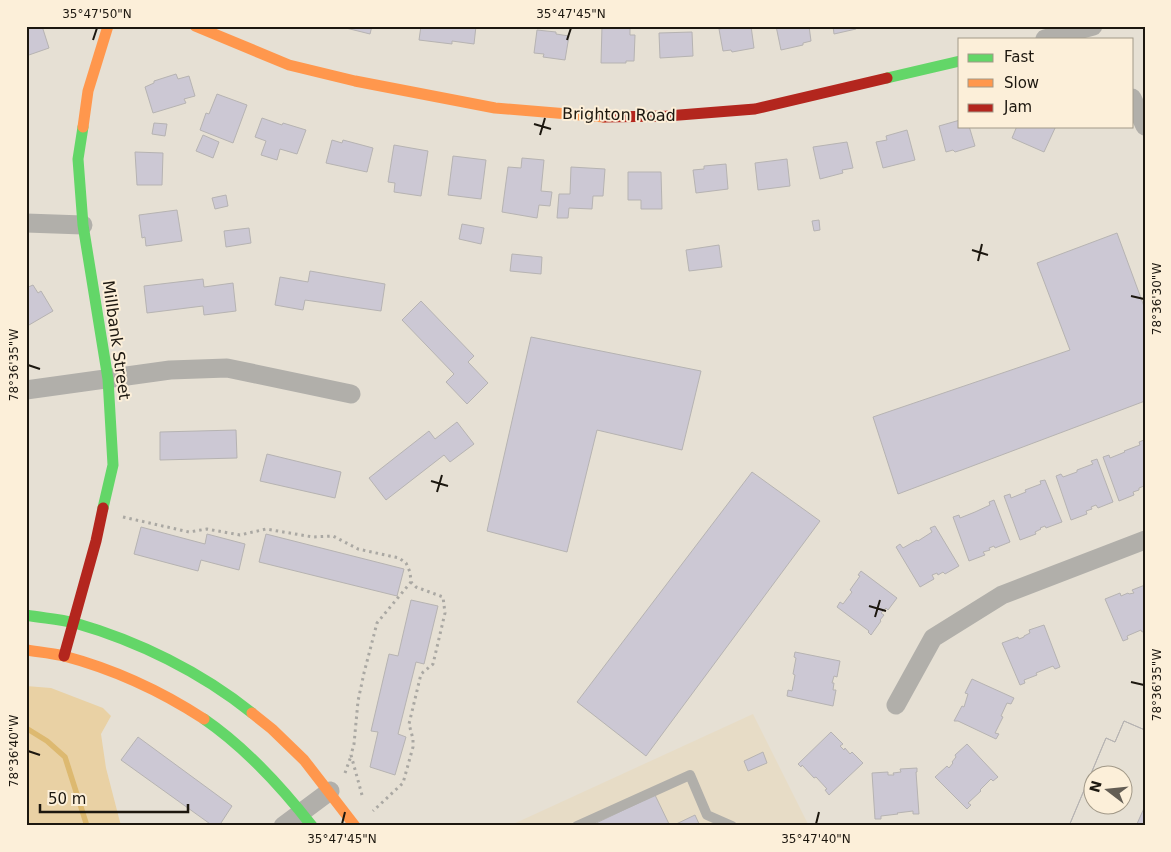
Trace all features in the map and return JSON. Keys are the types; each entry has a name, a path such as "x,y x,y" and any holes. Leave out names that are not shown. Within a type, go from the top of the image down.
{"street":[{"name":"Millbank Street","path":"64,656 96,541 113,465 108,379 83,225 78,159 88,90 108,26"},
{"name":"Brighton Road","path":"195,26 289,65 355,81 495,108 607,117 667,116 755,109 958,61"},
{"path":"1049,38 1093,26"},
{"path":"1100,26 1105,38"},
{"path":"1134,102 1145,126"},
{"path":"26,223 83,225"},
{"path":"26,390 170,370 227,368 351,394"},
{"path":"896,706 933,638 1002,595 1145,540"},
{"path":"26,615 74,623 142,647 187,669 230,695 262,719 336,787 355,826"},
{"path":"26,650 64,656 128,678 170,699 210,724 240,746 272,776 307,819"},
{"path":"283,826 307,819 336,787"}],"lane":[{"path":"577,826 690,775 707,815 732,826"}],"path":[{"path":"118,516 189,532 207,530 240,535 266,529 313,537 333,536 358,549 399,558 406,562 411,582 416,587 443,597 445,613 433,664 421,674 409,724 413,747 403,783 368,814"},
{"path":"336,787 352,755 358,701 377,624 411,582"},
{"path":"352,755 364,799"}],"shaded area":[{"path":"26,686 51,688 103,708 111,716 101,734 106,768 122,826 26,826"},
{"path":"753,714 809,826 509,826"}],"building":[{"path":"26,26 42,26 49,48 26,56"},
{"path":"338,26 372,26 370,34"},
{"path":"421,26 476,26 474,44 452,41 452,44 419,40"},
{"path":"602,26 630,26 630,35 635,35 634,61 626,61 626,63 601,63"},
{"path":"751,26 754,48 732,52 731,50 723,51 719,29"},
{"path":"776,26 809,26 811,41 803,43 803,45 781,50"},
{"path":"833,26 856,26 856,29 834,34"},
{"path":"537,30 556,32 556,34 569,36 565,60 543,57 544,54 534,53"},
{"path":"692,32 693,56 660,58 659,33"},
{"path":"176,74 178,79 189,76 195,96 184,99 186,103 153,113 145,87 154,83 154,81"},
{"path":"217,94 247,105 233,143 200,130 206,113 209,114"},
{"path":"262,118 306,130 297,154 280,149 277,160 261,155 266,141 255,137"},
{"path":"958,121 958,128 970,128 975,146 955,152 953,150 946,152 939,126"},
{"path":"154,123 167,124 165,136 152,134"},
{"path":"1016,128 1055,128 1044,152 1012,138"},
{"path":"907,130 915,160 883,168 876,142 887,140 886,136"},
{"path":"203,135 219,142 213,158 196,151"},
{"path":"332,140 342,143 343,140 373,148 367,172 326,163"},
{"path":"847,142 853,168 842,170 843,173 820,179 813,147"},
{"path":"394,145 428,151 421,196 394,192 395,183 388,182"},
{"path":"135,152 163,153 162,185 137,185"},
{"path":"453,156 486,160 481,199 448,195"},
{"path":"522,158 544,160 541,191 552,192 550,206 539,205 537,218 502,212 508,167 521,168"},
{"path":"787,159 790,186 758,190 755,163"},
{"path":"726,164 728,189 696,193 693,170 704,169 704,166"},
{"path":"571,167 605,169 603,196 593,196 592,209 569,208 568,218 557,218 559,194 570,194"},
{"path":"628,172 661,172 662,209 641,209 641,200 628,200"},
{"path":"226,195 228,206 215,209 212,198"},
{"path":"177,210 182,241 146,246 145,237 142,238 139,215"},
{"path":"819,220 820,230 814,231 812,221"},
{"path":"462,224 484,228 481,244 459,239"},
{"path":"249,228 251,243 226,247 224,231"},
{"path":"1117,233 1145,309 1145,401 898,494 873,417 1070,350 1037,263"},
{"path":"719,245 722,267 689,271 686,250"},
{"path":"512,254 542,257 541,274 510,271"},
{"path":"310,271 385,284 381,311 305,300 303,310 275,305 280,277 308,282"},
{"path":"203,279 204,287 233,283 236,311 204,315 203,306 147,313 144,286"},
{"path":"33,285 38,293 41,291 53,311 29,325 26,321 26,288"},
{"path":"421,301 474,356 468,362 488,383 467,404 446,382 454,374 402,320"},
{"path":"531,337 701,371 682,450 597,430 567,552 487,531"},
{"path":"457,422 474,444 450,462 444,455 386,500 369,478 429,431 435,439"},
{"path":"236,430 237,458 160,460 160,432"},
{"path":"1144,440 1145,488 1144,486 1139,488 1139,490 1133,492 1134,495 1119,501 1103,457 1109,455 1110,458 1125,452 1140,445 1139,442"},
{"path":"267,454 341,472 335,498 260,481"},
{"path":"1097,459 1113,502 1098,508 1096,505 1091,507 1092,509 1086,511 1087,514 1071,520 1056,476 1061,474 1063,477 1077,472 1077,470 1093,464 1091,461"},
{"path":"752,472 820,521 646,756 577,702"},
{"path":"1045,480 1062,522 1046,528 1045,526 1040,528 1035,532 1036,534 1020,540 1004,496 1010,494 1011,498 1026,492 1025,490 1041,484 1040,481"},
{"path":"994,500 1010,542 995,548 994,546 989,548 990,550 983,552 985,555 969,561 953,517 959,515 960,518 975,512 990,505 989,502"},
{"path":"935,526 959,566 945,574 943,572 938,575 937,573 932,575 934,579 920,587 896,547 900,544 903,548 918,541 932,532 930,528"},
{"path":"141,527 205,544 207,534 245,544 239,570 201,560 198,571 134,554"},
{"path":"266,534 404,569 397,596 259,562"},
{"path":"861,571 897,598 888,610 886,608 881,613 884,615 871,635 869,631 837,607 840,602 843,604 852,592 850,590 860,576 858,575"},
{"path":"1145,585 1145,631 1142,632 1141,630 1127,636 1128,639 1123,641 1105,599 1120,593 1121,596 1134,593 1132,590"},
{"path":"411,600 438,606 424,664 416,662 398,734 406,737 395,775 370,767 378,732 371,731 389,654 398,656"},
{"path":"1044,625 1060,667 1055,669 1053,666 1036,673 1037,675 1024,680 1025,683 1020,685 1002,643 1018,637 1019,639 1024,637 1030,633 1029,630"},
{"path":"795,652 840,661 837,677 834,676 832,683 834,683 833,690 836,690 833,706 787,696 788,690 792,691 795,675 793,674 796,658 794,657"},
{"path":"972,679 1014,698 1011,704 1007,703 1001,716 1003,717 995,733 999,734 996,739 958,721 954,721 962,706 964,707 968,694 965,693"},
{"path":"1124,721 1145,730 1145,806 1136,826 1069,826 1084,790 1084,814 1134,814 1134,764 1095,764 1106,738 1115,742"},
{"path":"1124,721 1145,730 1145,826 1069,826 1084,790 1084,814 1134,814 1134,764 1095,764 1106,738 1115,742"},
{"path":"831,732 843,744 840,746 844,750 845,748 850,754 852,752 863,763 829,795 825,790 827,789 816,777 814,778 802,765 801,767 798,764"},
{"path":"138,737 232,806 219,826 213,826 121,760"},
{"path":"967,744 998,777 993,781 991,779 980,790 968,803 971,805 967,809 935,777 947,766 949,768 956,757 955,755"},
{"path":"763,752 767,763 748,771 744,761"},
{"path":"917,768 919,814 913,814 913,811 881,816 881,819 875,819 872,773 888,772 888,775 894,775 893,773 901,772 900,769"},
{"path":"655,795 670,826 590,826"},
{"path":"695,815 700,826 672,826"}],"waterway":[{"path":"26,728 47,741 65,757 87,826"}],"traffic: fast":[{"path":"887,78 958,61"},
{"path":"83,127 78,159 83,225 108,379 113,465 103,508"},
{"path":"26,615 63,620 99,630 122,639 190,671 212,684 252,713"},
{"path":"204,719 234,742 262,768 312,826"}],"traffic: slow":[{"path":"83,127 88,91 108,26"},
{"path":"195,26 289,65 355,81 495,108 604,117"},
{"path":"26,650 64,656 100,667 154,690 204,719"},
{"path":"252,713 272,729 304,760 355,826"}],"traffic: jam":[{"path":"604,117 667,116 755,109 887,78"},
{"path":"64,656 96,541 103,508"}]}
